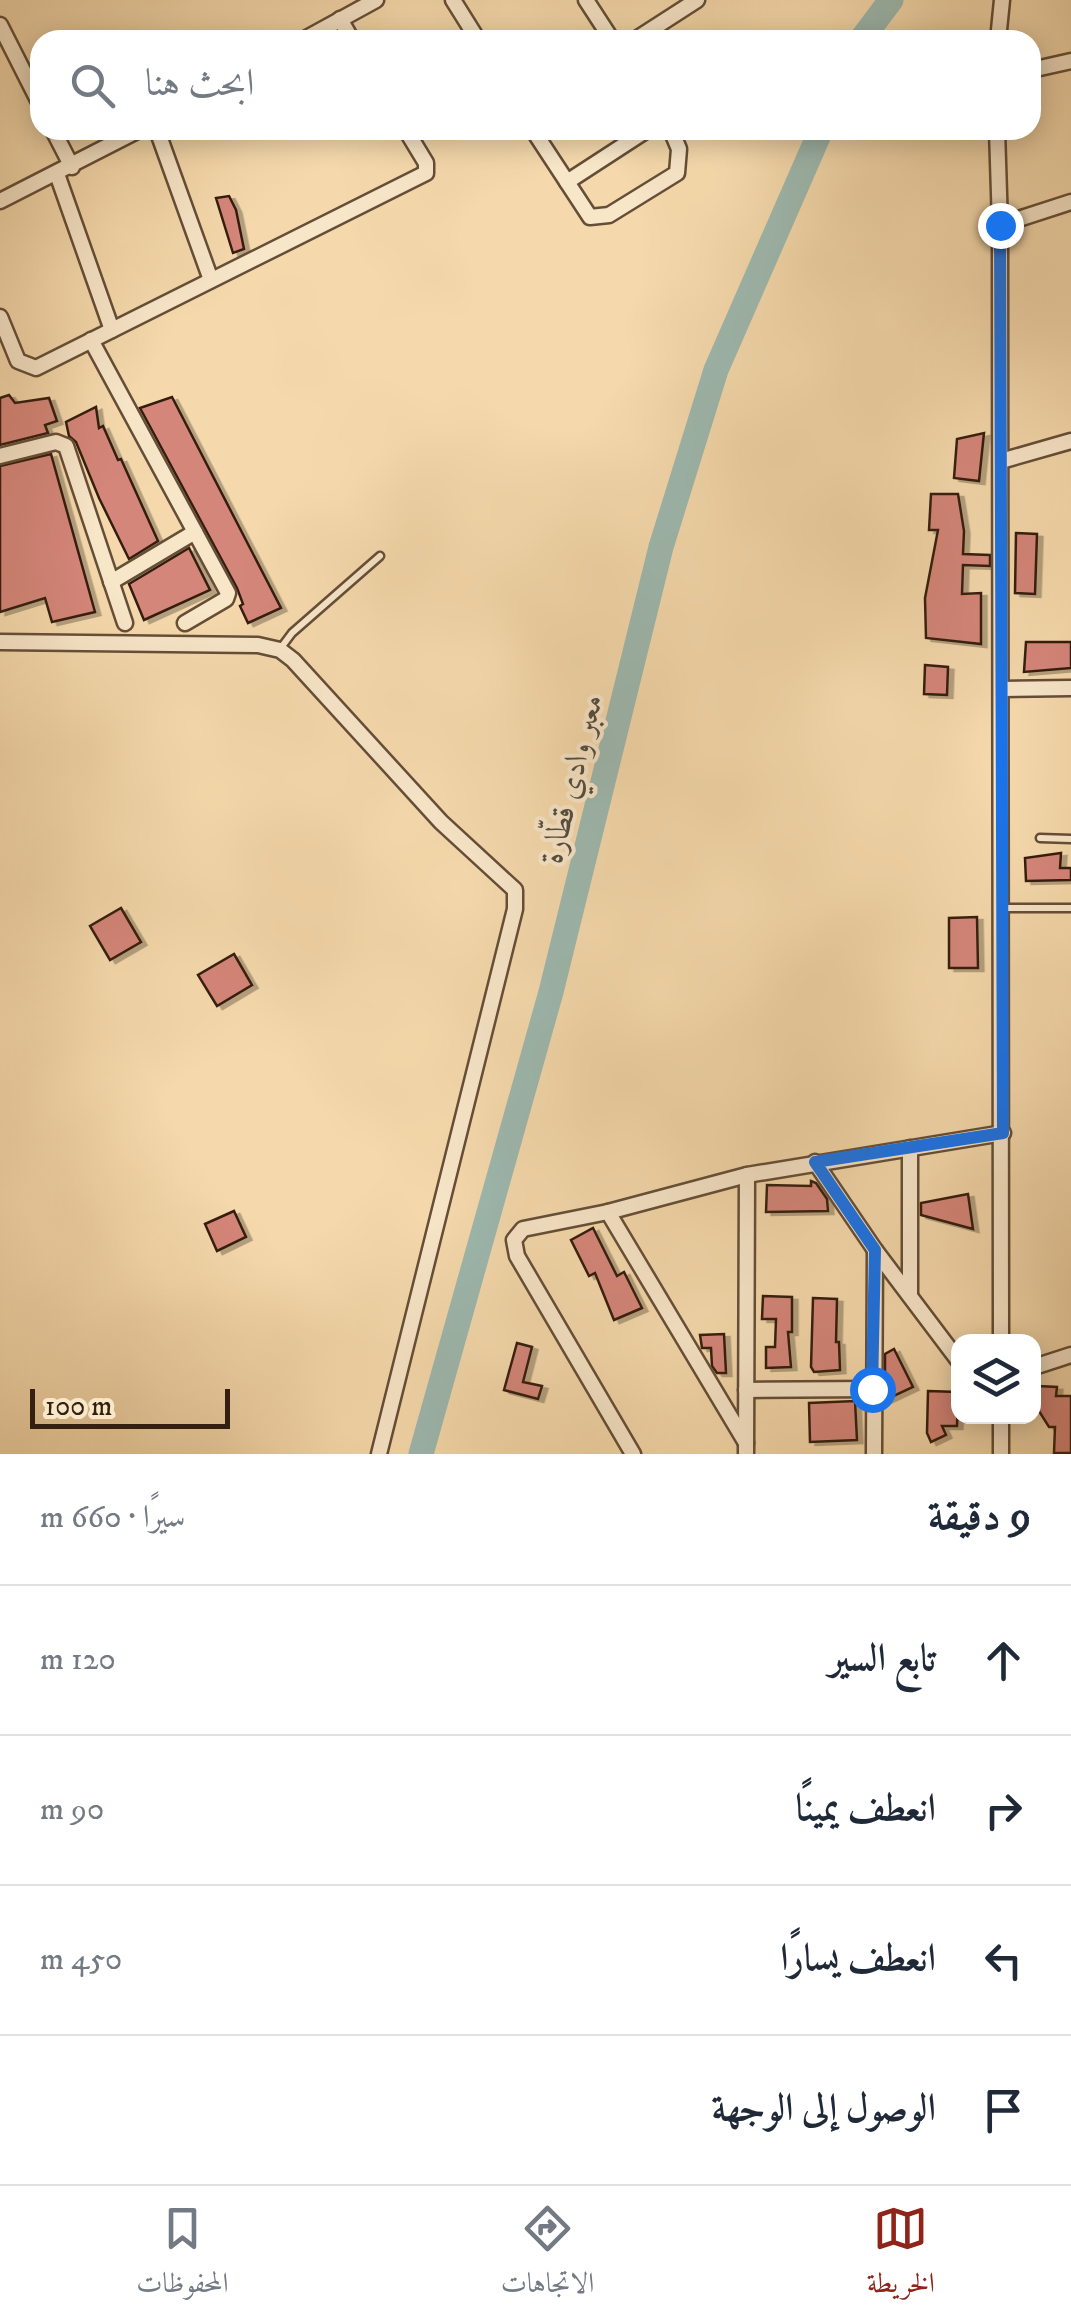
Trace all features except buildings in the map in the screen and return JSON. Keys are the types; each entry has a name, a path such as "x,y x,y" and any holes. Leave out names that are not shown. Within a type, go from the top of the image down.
{"street":[{"path":"322,30 376,0"},
{"path":"453,0 472,30"},
{"path":"586,0 606,30"},
{"path":"650,30 697,0"},
{"path":"999,30 1002,0"},
{"path":"340,20 346,30"},
{"path":"0,26 30,84"},
{"path":"1041,68 1071,62"},
{"path":"58,140 72,167"},
{"path":"0,201 121,140"},
{"path":"162,140 211,280"},
{"path":"1,322 18,360 36,368 426,173 426,163 412,140"},
{"path":"540,140 590,217 609,215 678,173 679,149 675,140"},
{"path":"567,182 632,140"},
{"path":"997,140 1002,1334"},
{"path":"57,174 112,330"},
{"path":"1000,225 1071,202"},
{"path":"91,340 228,593 226,599 185,623"},
{"path":"1001,461 1071,440"},
{"path":"0,456 56,442 66,446 125,623"},
{"path":"111,582 195,532"},
{"path":"0,642 258,645 280,650 441,822 516,890 515,909 378,1454"},
{"path":"1002,689 1071,688"},
{"path":"633,1454 514,1248 514,1240 523,1229 608,1212 747,1175 1003,1133"},
{"path":"910,1148 910,1297"},
{"path":"815,1162 951,1351"},
{"path":"746,1449 747,1175"},
{"path":"608,1212 746,1449"},
{"path":"874,1454 875,1250"},
{"path":"1041,1366 1071,1355"},
{"path":"746,1390 872,1389"},
{"path":"1001,1424 1001,1454"}],"lane":[{"path":"280,650 292,632 380,556"},
{"path":"1040,838 1071,839"},
{"path":"1002,908 1071,908"}],"waterway":[{"name":"معبر وادي قطّارة","path":"868,30 891,0"},
{"name":"معبر وادي قطّارة","path":"421,1454 551,992 661,547 716,370 817,140"}],"route":[{"path":"872,1389 875,1250 815,1162 1003,1133 1000,225"}]}
